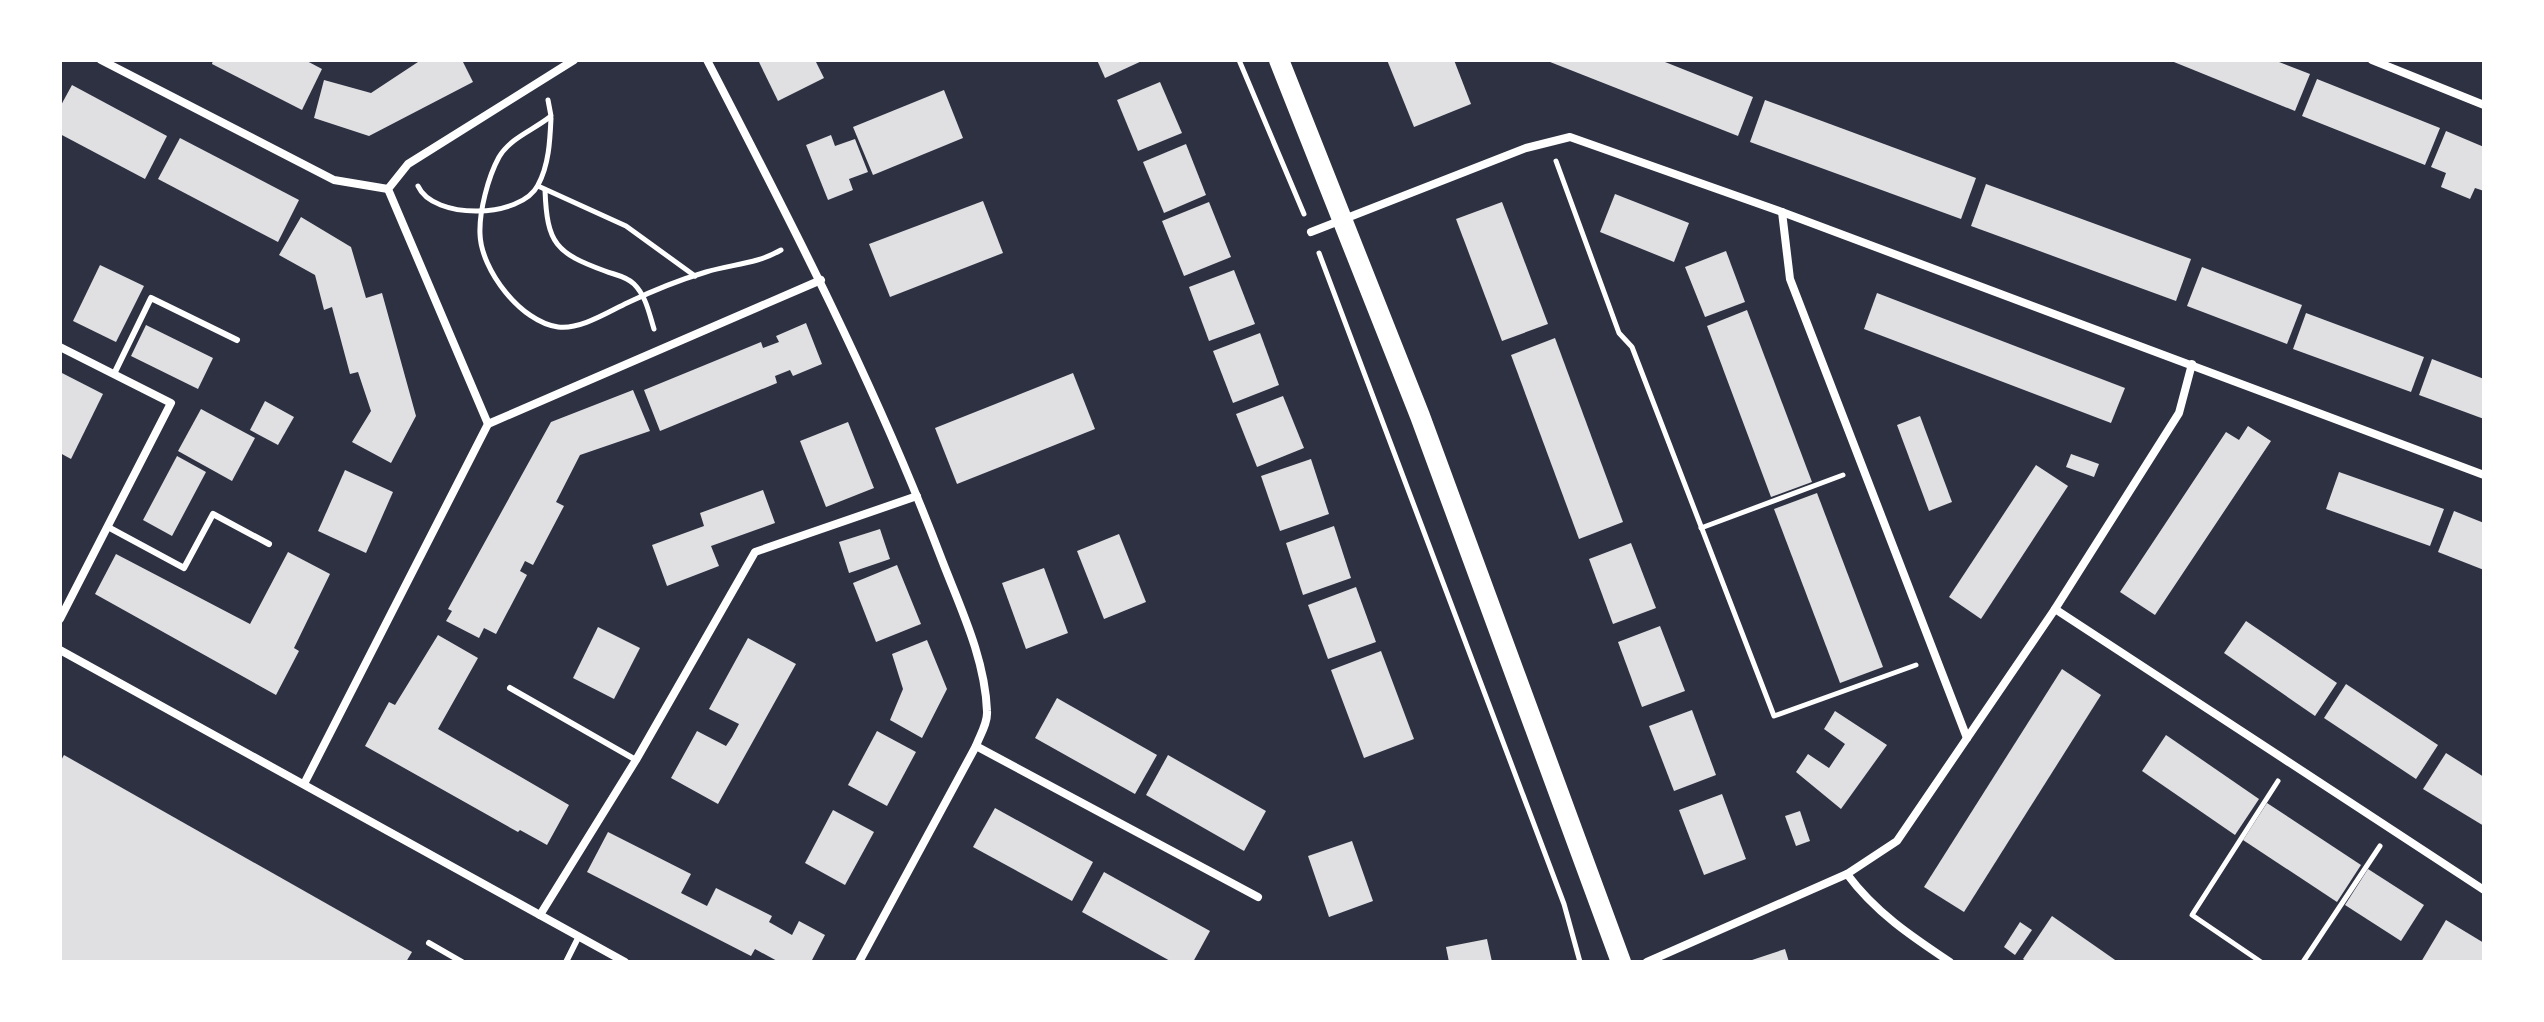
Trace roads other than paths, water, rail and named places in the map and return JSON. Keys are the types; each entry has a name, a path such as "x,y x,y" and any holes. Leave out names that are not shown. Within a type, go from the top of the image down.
{"main road":[{"path":"1279,60 1344,220 1621,962"}],"street":[{"path":"101,60 334,180 388,189"},
{"path":"388,189 408,164 574,60"},
{"path":"707,60 821,280 917,496 969,633 985,687 987,716 976,746 859,962"},
{"path":"2372,60 2484,105"},
{"path":"1311,232 1548,140 1570,137 1782,212 2484,475"},
{"path":"388,189 488,424"},
{"path":"1782,212 1790,279 1967,738"},
{"path":"304,784 488,424 821,280"},
{"path":"60,347 171,403 60,619"},
{"path":"1647,962 1847,874 1877,858 1897,841 2055,609 2179,413 2192,364"},
{"path":"540,915 636,760 755,552 917,496"},
{"path":"2055,609 2484,890"},
{"path":"60,650 625,962"},
{"path":"976,746 1258,897"},
{"path":"1847,874 1865,899 1889,921 1950,962"}],"lane":[{"path":"114,374 151,298 237,340"},
{"path":"108,527 184,568 213,514 269,544"},
{"path":"510,688 636,760"},
{"path":"566,962 579,936"},
{"path":"429,943 462,962"}]}
